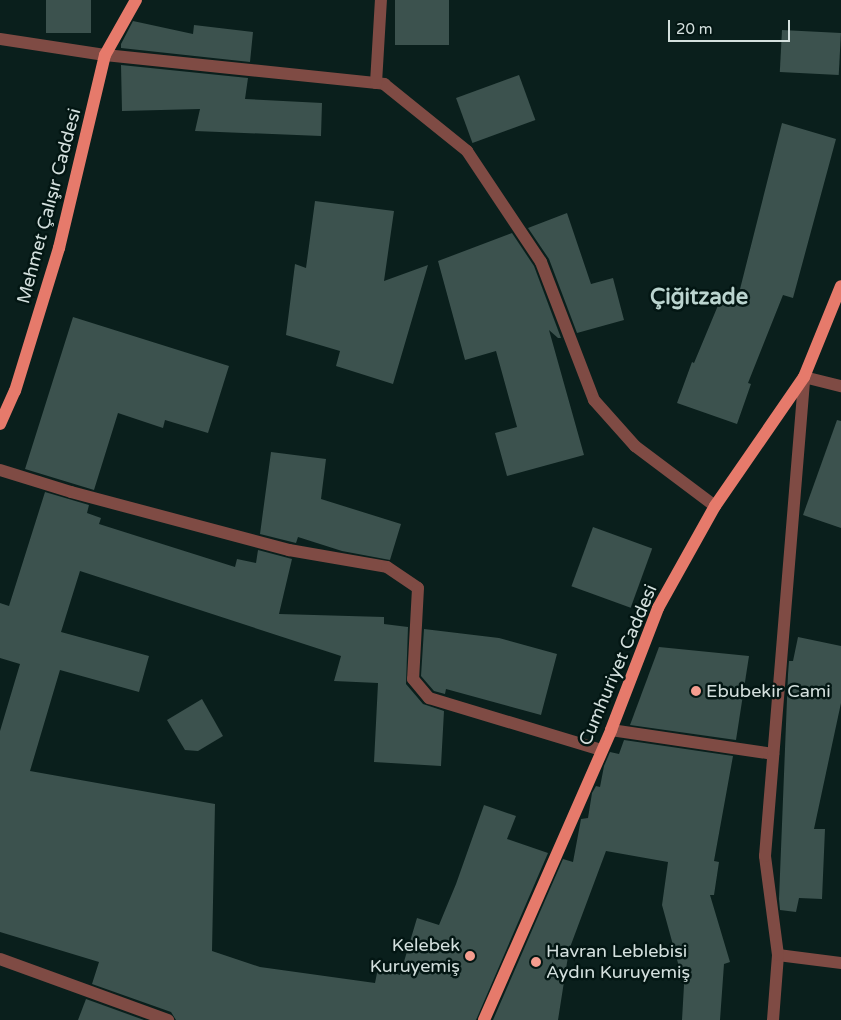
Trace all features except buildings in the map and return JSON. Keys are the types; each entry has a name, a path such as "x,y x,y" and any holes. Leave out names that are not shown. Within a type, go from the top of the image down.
{"main road":[{"name":"Mehmet Çalışır Caddesi","path":"0,424 15,391 59,248 105,55 135,0"},
{"name":"Cumhuriyet Caddesi","path":"484,1020 602,750 658,608 716,506 804,377 841,286"}],"street":[{"path":"376,83 381,0"},
{"path":"0,40 105,55 384,84 467,151 541,262 594,400 635,446 716,506"},
{"path":"773,1020 778,955 765,856 804,377 841,386"},
{"path":"0,470 71,492 289,550 387,566 418,588 413,679 429,698 602,750"},
{"path":"610,730 773,754"},
{"path":"778,955 841,964"},
{"path":"0,959 168,1020"}],"place":[{"name":"Ebubekir Cami","path":"696,691"},
{"name":"Kelebek Kuruyemiş","path":"470,956"},
{"name":"Havran Leblebisi Aydın Kuruyemiş","path":"536,962"}],"district":[{"name":"Çiğitzade","path":"699,298"}]}
